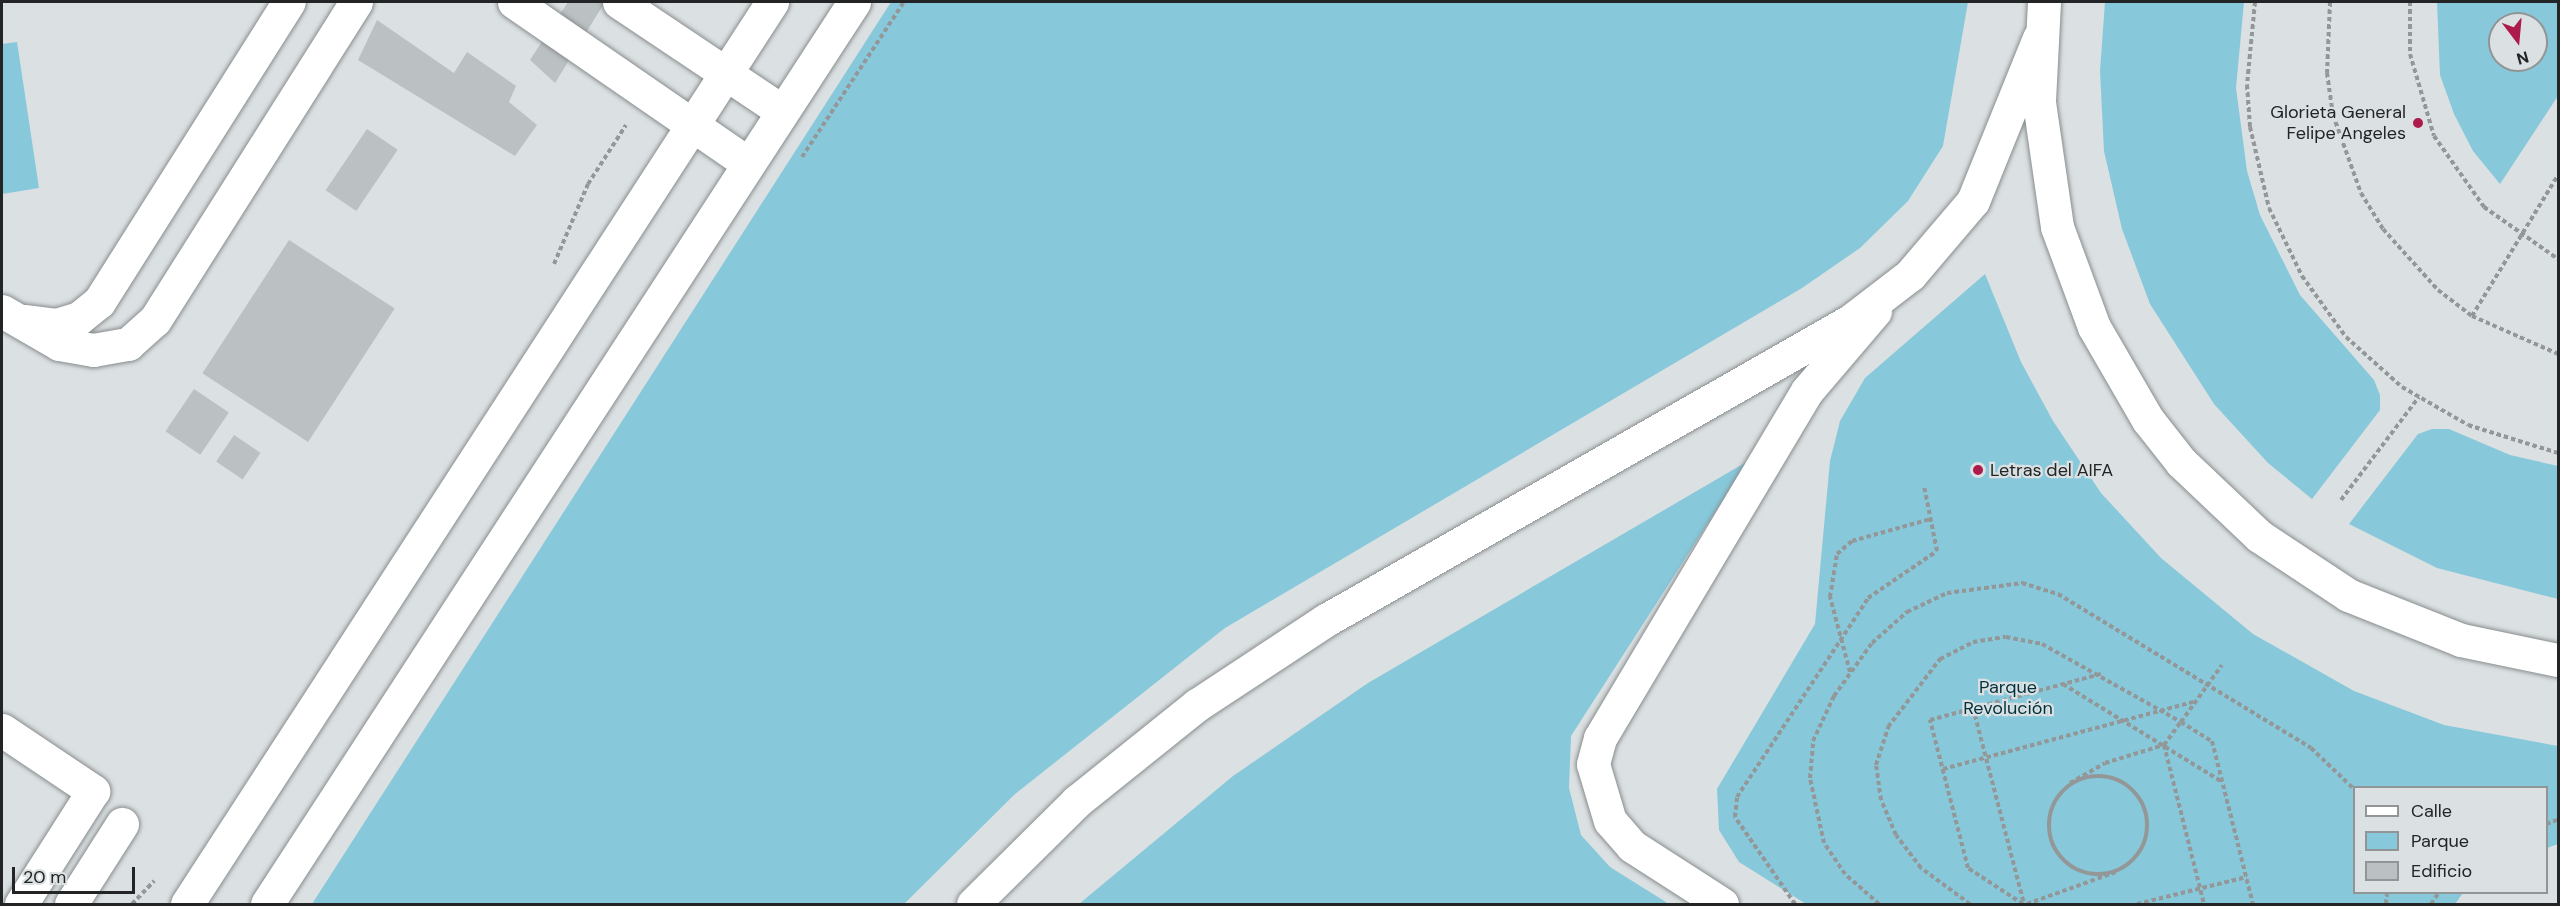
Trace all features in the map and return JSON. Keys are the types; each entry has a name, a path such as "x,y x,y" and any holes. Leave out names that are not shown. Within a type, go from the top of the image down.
{"main road":[{"path":"9,316 56,325 79,318 99,302 290,2"},
{"path":"9,316 59,344 93,350 128,344 155,320 356,2"},
{"path":"514,2 747,164"},
{"path":"619,2 782,111"},
{"path":"187,904 772,2"},
{"path":"267,904 854,2"},
{"path":"2044,2 2039,38 2045,165 2073,278 2119,375 2181,462 2259,536 2349,595 2461,640 2559,660"},
{"path":"1722,904 1632,846 1610,821 1593,764 1600,738 1808,391 1849,338 1910,275 1973,201 2039,38"},
{"path":"973,904 1077,801 1197,705 1326,620 1850,321 1910,275"},
{"path":"2,730 93,790 21,904"},
{"path":"71,904 122,824"}],"path":[{"path":"2255,2 2248,64 2250,127 2269,208 2322,307 2373,363 2419,397 2476,428 2559,453"},
{"path":"2330,2 2327,73 2333,115 2361,194 2409,261 2472,315 2559,354"},
{"path":"2410,2 2410,54 2434,136 2484,207 2520,237 2559,259"},
{"path":"2472,315 2559,175"},
{"path":"2341,500 2419,397"},
{"path":"1795,904 1735,817 1737,797 1840,634 1868,598 1937,551 1924,486"},
{"path":"1851,673 1830,597 1842,547 1931,519"},
{"path":"1879,904 1845,874 1824,843 1814,810 1813,741 1851,673 1872,643 1907,612 1947,593 2022,583 2102,616 2311,748 2353,787"},
{"path":"1970,904 1921,868 1896,835 1881,800 1876,765 1888,727 1940,659 1973,642 2006,637 2042,644 2102,674 2212,741 2253,904"},
{"path":"2124,866 2091,873 2062,858 2049,827 2059,795 2089,770 2164,746 2222,665"},
{"path":"2059,795 2085,777 2100,776 2129,787 2146,812 2147,828 2136,856 2124,866 2097,882 2024,904 1968,868 1930,720 2102,674"},
{"path":"2063,684 2223,782"},
{"path":"1942,769 2196,701"},
{"path":"1973,707 2024,904"},
{"path":"2164,746 2204,904"},
{"path":"2137,904 2247,877"}],"green space":[{"path":"891,2 1968,2 1943,146 1908,201 1860,248 1802,288 1225,628 1015,794 904,904 312,904"},
{"path":"2105,2 2244,2 2236,88 2247,171 2260,215 2300,295 2374,380 2380,395 2380,410 2312,499 2268,463 2214,404 2150,304 2122,229 2104,151 2100,71"},
{"path":"2437,2 2558,2 2558,96 2500,184 2473,151 2454,114 2440,75"},
{"path":"17,42 39,188 2,194 2,44"},
{"name":"Parque Revolución","path":"1985,274 2021,362 2053,421 2101,493 2161,558 2253,634 2354,691 2444,725 2558,746 2558,844 2548,848 2548,786 2353,786 2353,894 2462,894 2455,904 1806,904 1739,862 1719,830 1717,789 1815,624 1830,461 1840,421 1865,378"},
{"path":"2432,429 2449,429 2510,455 2558,466 2558,599 2437,568 2349,524 2418,434"},
{"path":"1748,461 1571,736 1569,788 1581,835 1610,867 1669,904 1079,904 1233,776 1368,683"}],"building":[{"path":"568,2 605,2 555,83 530,60"},
{"path":"377,20 454,73 467,52 516,86 509,102 537,125 515,156 358,60"},
{"path":"367,129 398,150 356,211 326,190"},
{"path":"289,240 395,309 308,442 202,373"},
{"path":"194,389 229,412 200,455 165,431"},
{"path":"234,435 261,453 243,479 216,462"}],"place":[{"name":"Glorieta General Felipe Angeles","path":"2418,123"},
{"name":"Letras del AIFA","path":"1978,470"}]}
